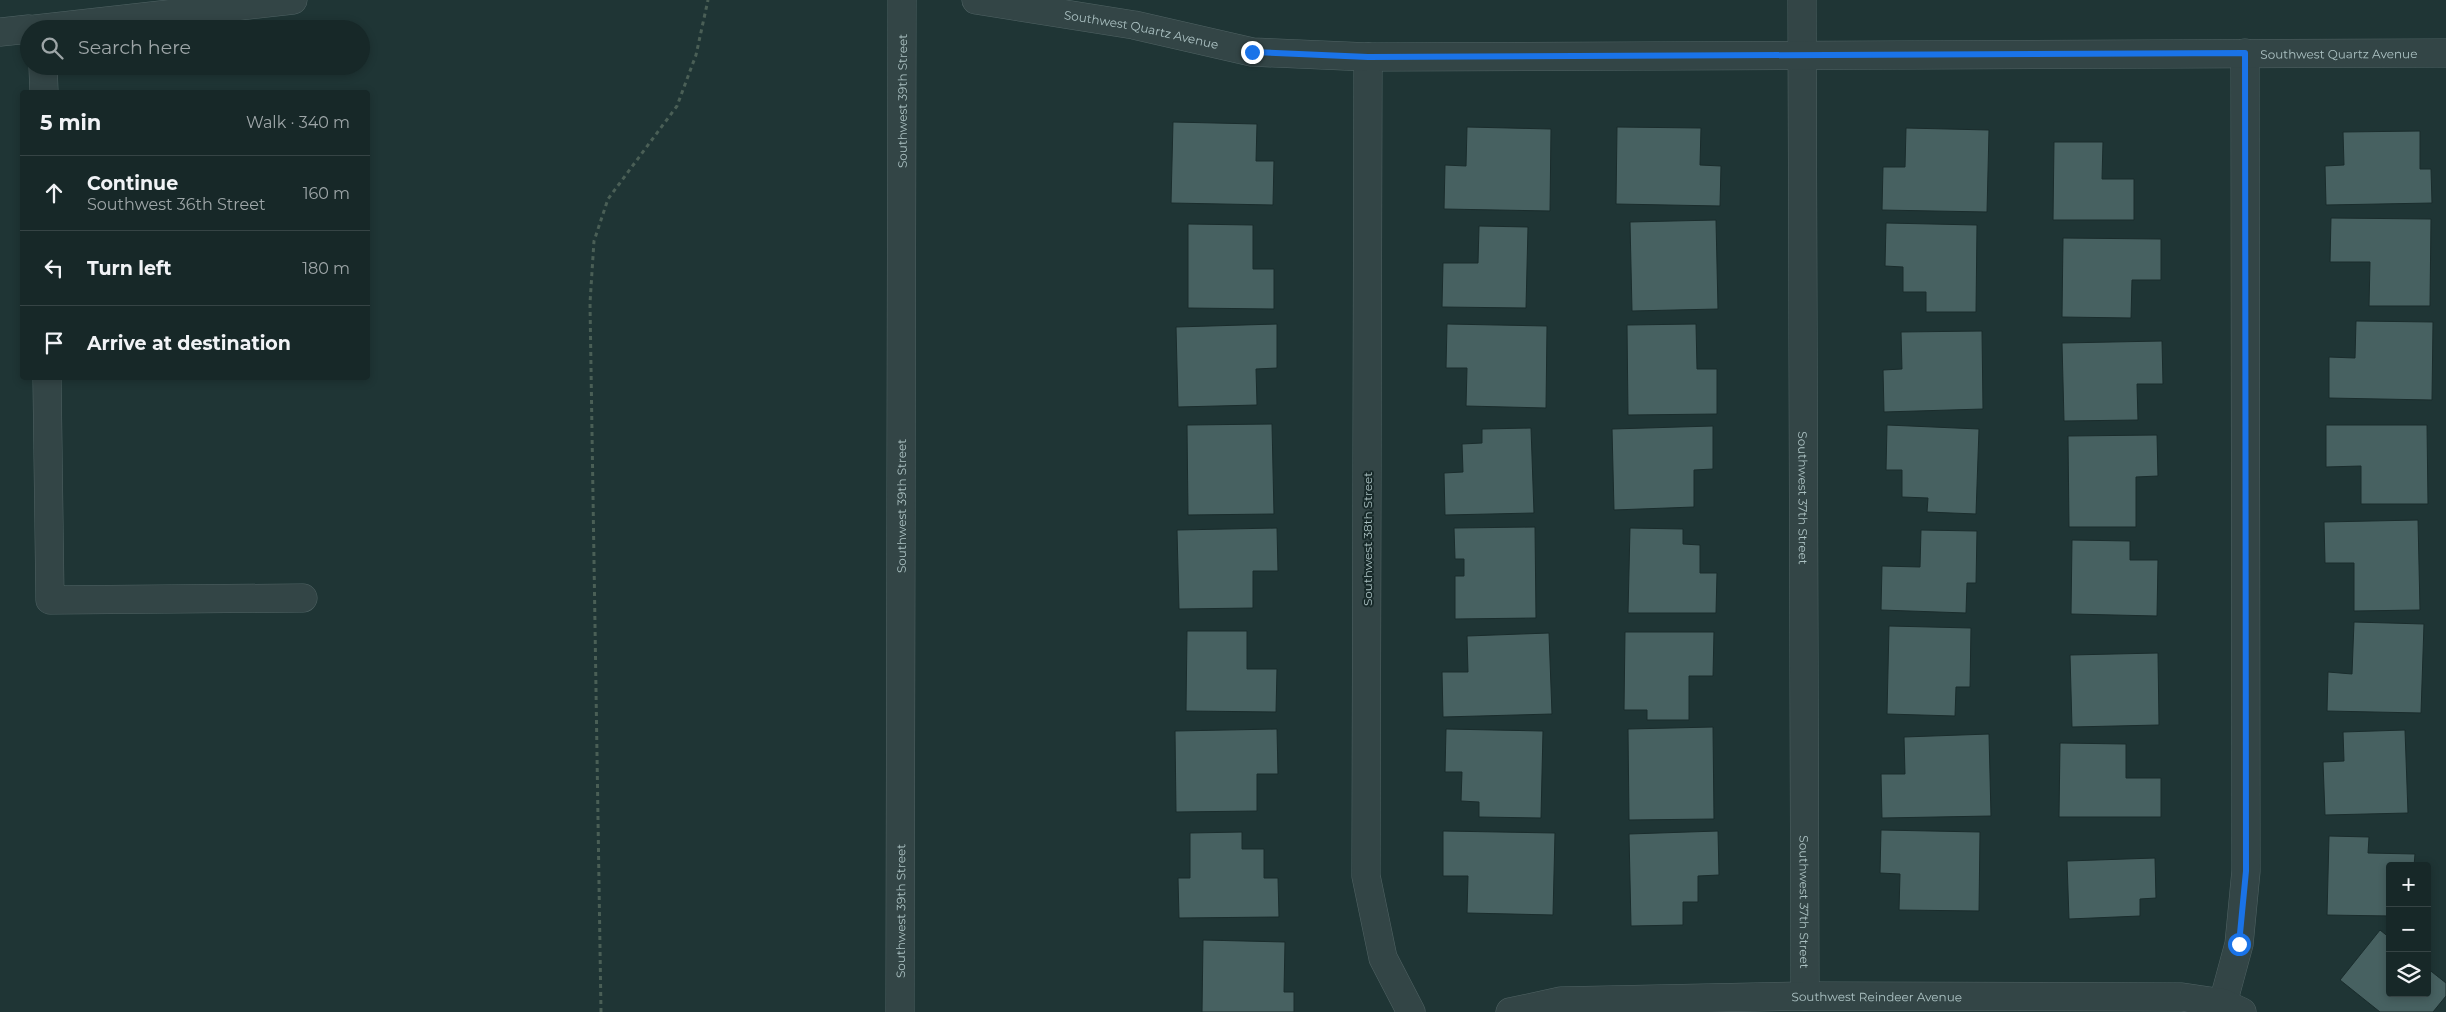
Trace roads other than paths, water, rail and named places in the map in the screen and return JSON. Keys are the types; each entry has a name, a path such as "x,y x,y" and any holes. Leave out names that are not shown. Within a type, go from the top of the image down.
{"street":[{"path":"114,20 293,0"},
{"name":"Southwest 39th Street","path":"900,1012 902,0"},
{"name":"Southwest Quartz Avenue","path":"976,0 1134,25 1252,52 1368,57 2446,53"},
{"name":"Southwest 37th Street","path":"1802,0 1805,996"},
{"path":"0,32 20,30"},
{"path":"2232,1008 2246,871 2245,53"},
{"name":"Southwest 38th Street","path":"1368,57 1366,876 1383,958 1411,1012"},
{"path":"43,75 44,90"},
{"path":"47,380 50,600 304,598"},
{"name":"Southwest Reindeer Avenue","path":"1510,1012 1561,1001 1805,996 2182,997 2232,1008"}]}
